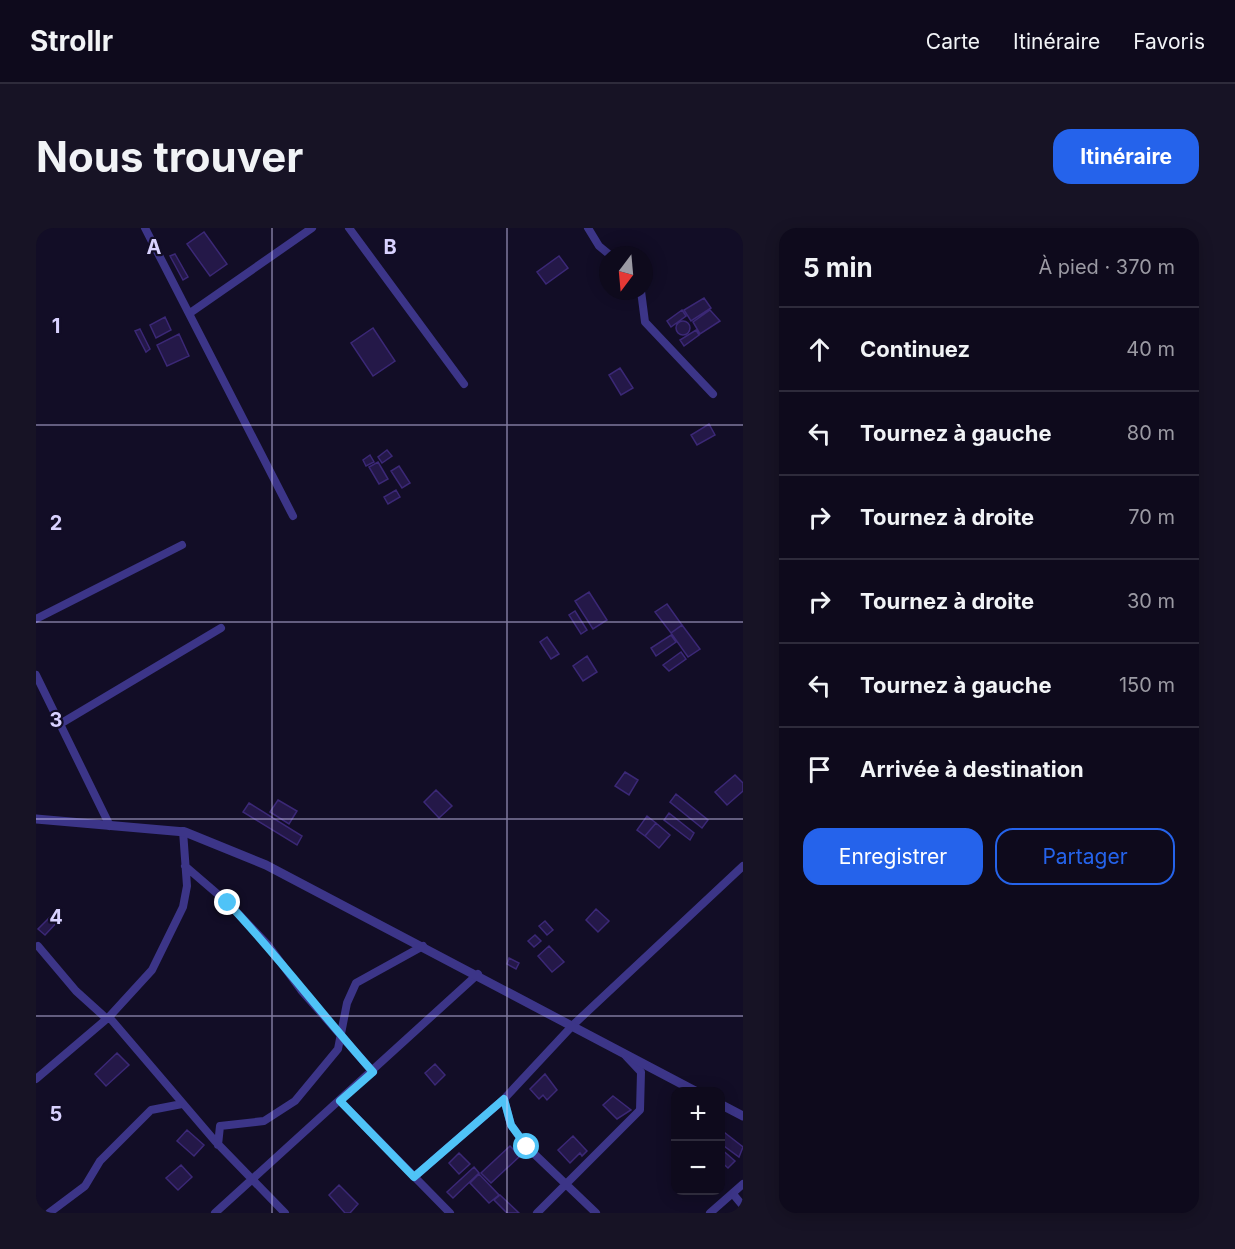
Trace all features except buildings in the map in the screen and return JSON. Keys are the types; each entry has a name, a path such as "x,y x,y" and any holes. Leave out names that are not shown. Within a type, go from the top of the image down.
{"street":[{"path":"145,228 293,516"},
{"path":"190,313 312,228"},
{"path":"349,228 464,384"},
{"path":"588,228 599,246"},
{"path":"642,300 645,322 713,394"},
{"path":"36,619 182,545"},
{"path":"60,724 221,628"},
{"path":"36,675 110,825"},
{"path":"36,819 183,831 266,866 478,974 688,1087"},
{"path":"36,1079 108,1018 152,970 183,907 187,886 183,831"},
{"path":"185,866 228,903 268,945 301,990 373,1072"},
{"path":"414,1177 504,1099 573,1025 743,866"},
{"path":"38,946 76,991 108,1018 219,1145 285,1213"},
{"path":"219,1145 220,1125 264,1121 295,1101 338,1050 346,1003 356,983 423,946"},
{"path":"215,1213 373,1072 478,974"},
{"path":"537,1213 640,1110 642,1072 621,1051"},
{"path":"504,1099 511,1125 527,1147 596,1213"},
{"path":"340,1101 450,1213"},
{"path":"49,1213 84,1186 100,1161 151,1110 182,1104"},
{"path":"725,1107 743,1116"},
{"path":"710,1213 743,1184"},
{"path":"733,1194 743,1206"}],"route":[{"path":"228,903 268,945 301,990 373,1072 340,1101 414,1177 504,1099 511,1125 527,1147"}]}
